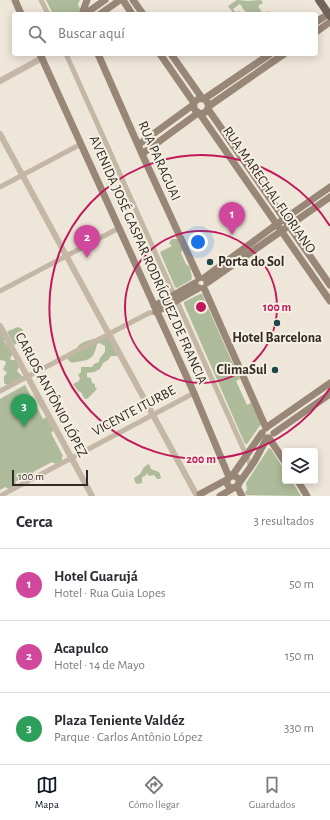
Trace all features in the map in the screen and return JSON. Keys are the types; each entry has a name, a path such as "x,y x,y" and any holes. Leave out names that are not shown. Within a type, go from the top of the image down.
{"main road":[{"path":"15,0 20,12"},
{"path":"84,12 87,0"},
{"path":"87,12 105,0"},
{"path":"103,12 122,0 131,12"},
{"path":"133,0 142,12"},
{"path":"319,0 330,16"},
{"path":"318,21 330,16"},
{"path":"318,30 330,16"},
{"name":"AVENIDA JOSÉ GASPAR RODRÍGUEZ DE FRANCIA","path":"42,56 194,393 230,477 236,477 238,480 237,486"},
{"name":"RUA PARAGUAI","path":"99,56 268,433 282,457"},
{"path":"161,56 194,104 194,110 199,113"},
{"path":"172,56 203,99 208,102 208,108"},
{"path":"138,145 194,104 197,100 203,99 267,56"},
{"path":"142,154 199,113 205,112 208,108 281,56"},
{"path":"263,59 268,65"},
{"name":"RUA MARECHAL FLORIANO","path":"208,108 330,285"},
{"name":"RUA MARECHAL FLORIANO","path":"199,113 330,301"},
{"path":"201,283 277,224 330,187"},
{"path":"155,309 201,283 282,231 330,197"},
{"path":"198,495 230,477 246,455 268,433 330,383"},
{"path":"220,496 237,486 251,466 268,433 330,394"},
{"path":"300,484 308,496"},
{"path":"237,486 242,496"}],"street":[{"path":"41,0 47,12"},
{"path":"0,81 42,56"},
{"path":"67,56 251,466"},
{"path":"0,134 198,495"},
{"path":"0,187 81,144"},
{"path":"0,291 119,228"},
{"path":"0,392 155,309"},
{"name":"CARLOS ANTÔNIO LÓPEZ","path":"0,326 92,496"},
{"name":"VICENTE ITURBE","path":"0,496 194,393"}],"green space":[{"path":"46,0 80,0 78,4 80,9 79,12 52,12"},
{"path":"237,0 261,0 263,3 258,6 262,12 246,12 240,4 233,9 235,12 232,12 228,6"},
{"path":"172,239 177,239 183,249 181,253 186,264 190,267 192,278 177,288 175,287 160,252 172,246 169,243"},
{"path":"202,294 233,364 235,364 240,379 236,381 247,405 251,403 261,424 247,444 245,444 184,304 184,302"},
{"path":"18,327 22,329 24,334 18,338 18,343 14,345 7,332"},
{"path":"0,332 4,337 4,341 13,353 10,359 16,360 20,365 17,371 23,377 7,385 4,383 4,376 7,373 3,369 6,363 5,361 0,360"},
{"path":"107,336 119,356 111,356 103,363 100,369 87,373 87,377 91,378 92,383 95,384 97,389 87,399 85,399 82,393 78,391 73,384 79,381 80,378 78,375 81,372 81,367 92,367 94,364 99,362 100,358 105,352 105,346 100,343 97,344 94,354 89,359 85,360 72,363 67,359 67,355 82,343"},
{"path":"25,385 43,419 47,417 54,430 51,433 63,456 62,461 56,464 52,462 33,472 34,475 28,477 27,475 15,482 17,484 9,489 5,487 0,490 0,399"},
{"path":"269,448 282,466 282,484 294,484 301,496 246,495 246,483"},
{"path":"149,464 151,469 159,472 161,477 160,479 157,479 154,475 149,476 147,473 142,477 142,483 137,484 134,478 140,474 144,467"}],"place":[{"name":"Hotel Guarujá","path":"232,235"},
{"name":"Acapulco","path":"87,258"},
{"name":"Porta do Sol","path":"210,262"},
{"name":"Hotel Barcelona","path":"277,323"},
{"name":"ClimaSul","path":"275,370"},
{"name":"Plaza Teniente Valdéz","path":"24,427"}]}
